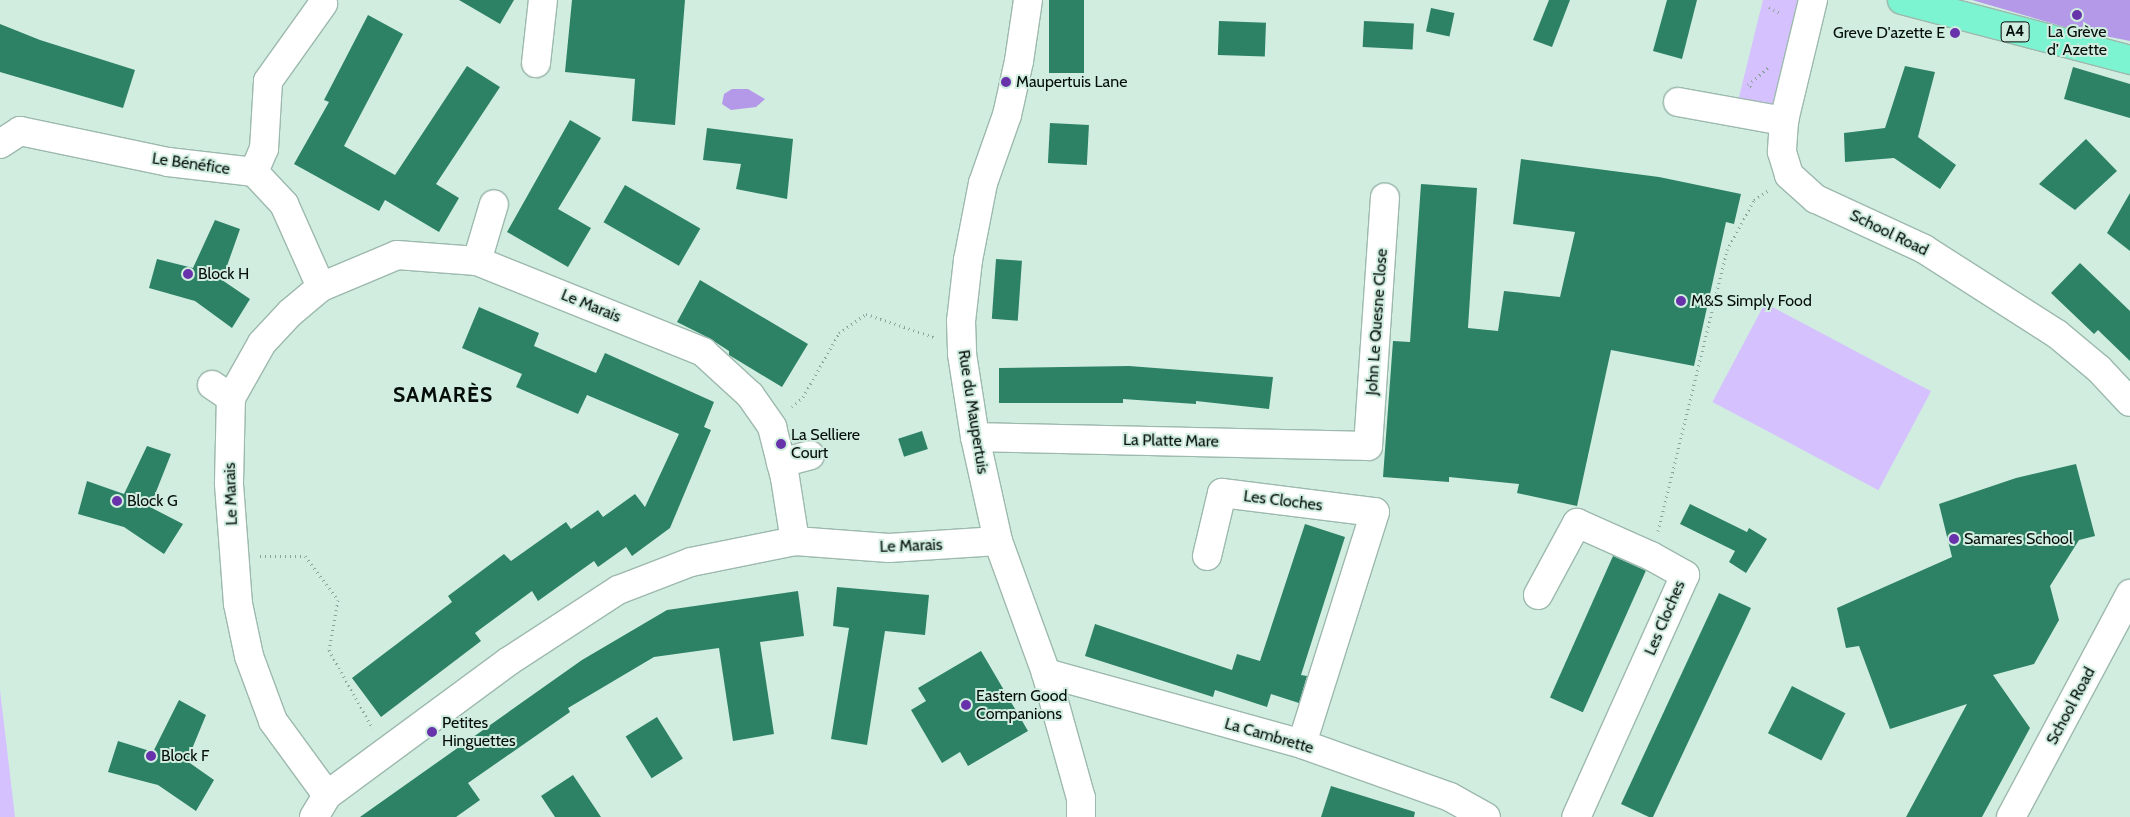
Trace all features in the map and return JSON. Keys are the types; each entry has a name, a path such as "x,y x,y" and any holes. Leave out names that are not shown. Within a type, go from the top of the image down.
{"main road":[{"name":"A4","path":"1902,0 2130,60"}],"street":[{"path":"536,63 544,0"},
{"name":"Rue du Maupertuis","path":"1028,0 1019,61 1007,115 983,183 968,260 961,321 962,354 974,437 998,541 1046,673 1081,798 1080,817"},
{"path":"1789,175 1782,152 1784,120 1813,0"},
{"path":"321,287 284,204 254,172 264,148 268,81 323,4"},
{"path":"1678,102 1784,120"},
{"name":"Le Bénéfice","path":"0,144 20,131 168,162 254,172"},
{"name":"School Road","path":"1789,175 1816,199 1924,249 2057,334 2099,369 2130,402"},
{"name":"John Le Quesne Close","path":"1368,446 1386,198"},
{"path":"477,261 494,204"},
{"name":"Le Marais","path":"795,541 781,463 772,427 750,395 702,352 477,261 397,255 321,287 290,312 221,391 238,604 249,656 273,721 320,806 386,752 509,661 618,590 691,562 795,541 889,548 998,541"},
{"name":"La Platte Mare","path":"974,437 1368,446"},
{"path":"781,463 810,456"},
{"name":"Les Cloches","path":"1207,556 1222,493 1375,512 1302,744"},
{"name":"Les Cloches","path":"1538,595 1577,523 1651,556 1685,576 1576,817"},
{"name":"School Road","path":"2011,817 2130,594"},
{"name":"La Cambrette","path":"1046,673 1302,744 1450,797 1486,817"}],"path":[{"path":"1651,556 1727,250 1754,200 1789,175"},
{"path":"772,427 802,397 839,332 866,314 928,333 962,354"},
{"path":"234,557 306,556 338,600 328,650 386,752"}],"shaded area":[{"path":"1763,0 1813,0 1784,121 1738,101"},
{"name":"La Grève d’ Azette","path":"1972,0 2130,0 2130,41 2075,30"},
{"path":"732,89 748,89 765,99 756,107 731,110 722,104 724,94"},
{"path":"1765,303 1931,391 1878,490 1712,402"},
{"path":"0,690 15,817 0,817"}],"building":[{"path":"459,0 514,0 500,24"},
{"path":"572,0 685,0 675,125 632,121 635,79 565,72"},
{"path":"1049,0 1084,0 1084,73 1049,73"},
{"path":"1549,0 1570,0 1552,47 1533,40"},
{"path":"1667,0 1697,0 1682,59 1653,51"},
{"path":"1431,8 1454,13 1449,36 1426,31"},
{"path":"368,15 403,34 344,146 395,175 467,66 500,87 436,184 459,198 439,232 385,200 379,211 294,164 329,102 324,100"},
{"path":"1219,21 1266,23 1265,57 1218,55"},
{"path":"1364,21 1414,24 1413,50 1363,47"},
{"path":"0,24 40,40 135,70 123,108 0,72"},
{"path":"1905,66 1935,72 1918,137 1956,165 1940,189 1894,158 1845,162 1844,133 1885,128"},
{"path":"2073,67 2130,84 2130,118 2064,99"},
{"path":"570,120 601,138 558,209 591,228 568,267 507,232"},
{"path":"1050,123 1089,125 1087,165 1048,163"},
{"path":"707,128 793,139 787,199 736,189 741,164 703,160"},
{"path":"2086,139 2117,171 2075,210 2039,184"},
{"path":"1521,159 1659,177 1741,194 1734,224 1726,222 1694,366 1611,350 1577,506 1517,493 1519,484 1449,477 1449,482 1383,477 1393,341 1410,342 1421,184 1477,188 1468,328 1498,331 1504,291 1560,297 1575,232 1513,224"},
{"path":"625,185 700,229 679,266 604,222"},
{"path":"2130,193 2130,251 2107,233"},
{"name":"Block H","path":"215,220 240,229 222,280 250,299 232,328 195,301 149,288 157,259 193,268"},
{"path":"996,259 1022,261 1018,321 992,319"},
{"path":"2080,263 2130,311 2130,361 2098,330 2094,334 2051,293"},
{"path":"700,280 808,344 782,387 729,355 729,351 709,338 677,322"},
{"path":"479,307 539,333 534,346 596,373 605,353 714,402 704,427 711,430 670,528 632,556 626,547 598,567 594,561 538,601 532,591 475,633 481,641 381,717 352,678 452,602 448,596 504,554 511,561 566,522 571,529 598,510 603,517 635,494 645,507 679,434 587,395 578,414 516,387 522,374 462,348"},
{"path":"1129,366 1273,377 1269,409 1196,401 1196,404 1123,399 1123,403 999,403 999,368"},
{"path":"922,431 928,449 904,457 898,439"},
{"name":"Block G","path":"147,446 171,454 150,507 183,524 164,554 124,527 78,514 87,481 124,494"},
{"path":"2076,464 2095,536 2079,540 2050,586 2059,620 2034,664 1993,675 2030,728 1982,817 1906,817 1967,704 1890,729 1859,646 1846,648 1837,608 1952,557 1939,504 2016,478"},
{"path":"1690,504 1747,532 1749,528 1767,539 1746,573 1729,562 1735,551 1680,524"},
{"path":"1305,524 1345,537 1301,675 1307,676 1299,703 1271,694 1267,707 1215,690 1213,697 1085,656 1095,624 1232,670 1237,654 1260,661"},
{"path":"1613,556 1646,571 1583,712 1550,698"},
{"path":"837,587 929,595 925,635 885,631 867,745 831,739 849,628 833,626"},
{"path":"798,591 804,636 760,642 774,734 733,741 719,648 654,657 568,708 570,712 468,783 480,800 456,817 360,817 582,660 667,610"},
{"path":"1719,593 1751,608 1653,817 1649,817 1621,804"},
{"name":"Eastern Good Companions","path":"981,651 1028,731 968,766 960,752 942,763 911,710 926,701 918,688"},
{"path":"1792,686 1845,713 1821,760 1768,733"},
{"name":"Block F","path":"179,700 206,715 187,761 214,780 196,811 158,785 108,772 118,741 153,752"},
{"path":"657,717 683,759 652,778 626,737"},
{"path":"573,775 601,817 555,817 541,796"},
{"path":"1331,786 1415,812 1414,817 1321,817"}],"place":[{"name":"La Grève d’ Azette","path":"2077,15"},
{"name":"Greve D'azette E","path":"1955,33"},
{"name":"Maupertuis Lane","path":"1006,82"},
{"name":"Block H","path":"188,274"},
{"name":"M&S Simply Food","path":"1681,301"},
{"name":"La Selliere Court","path":"781,444"},
{"name":"Block G","path":"117,501"},
{"name":"Samares School","path":"1954,539"},
{"name":"Eastern Good Companions","path":"966,705"},
{"name":"Petites Hinguettes","path":"432,732"},
{"name":"Block F","path":"151,756"}],"district":[{"name":"SAMARÈS","path":"443,395"}]}
